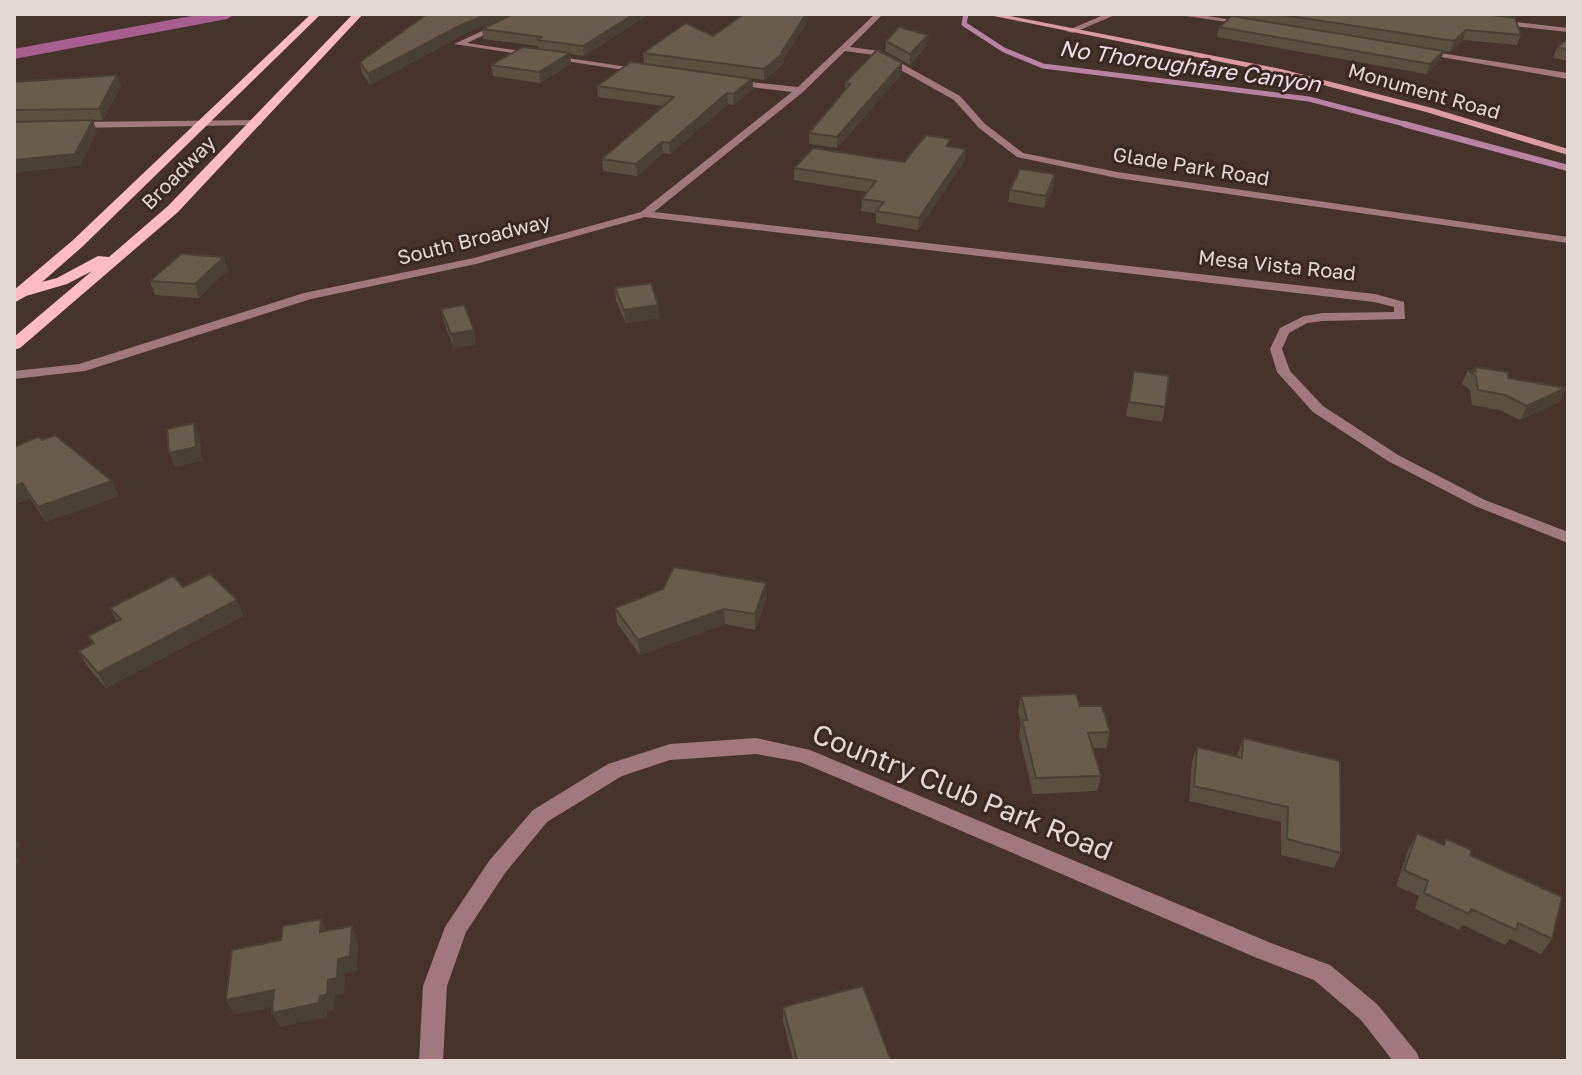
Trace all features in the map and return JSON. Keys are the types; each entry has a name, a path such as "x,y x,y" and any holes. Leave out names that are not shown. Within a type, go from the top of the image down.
{"main road":[{"name":"Broadway","path":"17,294 77,244 316,14"},
{"name":"Broadway","path":"14,345 104,271 187,196 358,14"},
{"name":"Monument Road","path":"988,14 1281,72 1429,110 1568,152"},
{"path":"17,294 62,281 98,263 187,196"}],"street":[{"path":"525,14 458,44 659,72"},
{"name":"South Broadway","path":"14,375 80,368 308,296 476,261 645,214 800,90 879,14"},
{"path":"1070,31 1113,14"},
{"path":"1177,14 1261,26"},
{"path":"1488,21 1568,30"},
{"name":"Glade Park Road","path":"841,48 876,53 957,98 982,126 1020,155 1117,175 1568,240"},
{"path":"1415,51 1568,76"},
{"path":"721,80 800,90"},
{"path":"61,125 257,123"},
{"name":"Mesa Vista Road","path":"645,214 1360,296 1400,305 1401,316 1323,317 1304,320 1284,331 1276,349 1284,372 1318,409 1393,458 1480,503 1568,538"},
{"name":"Country Club Park Road","path":"431,1061 435,986 456,927 497,867 540,816 615,770 670,752 756,746 803,755 1265,951 1322,972 1369,1012 1408,1061"}],"building":[{"path":"427,14 488,14 368,74 360,62"},
{"path":"513,14 634,14 583,46 482,29"},
{"path":"744,14 806,14 781,53 784,53 764,69 643,53 686,23 713,36"},
{"path":"1276,14 1483,14 1515,18 1521,35 1466,30 1454,41"},
{"path":"1232,16 1444,51 1430,64 1219,27"},
{"path":"899,27 928,35 910,54 886,41"},
{"path":"1568,39 1568,50 1557,47"},
{"path":"523,47 570,53 539,72 491,65"},
{"path":"877,50 902,63 837,137 809,133 850,84 845,83"},
{"path":"631,62 752,79 733,94 727,93 669,143 662,142 636,164 602,159 674,97 597,86"},
{"path":"117,75 99,109 14,110 14,82"},
{"path":"93,120 75,154 14,160 14,122"},
{"path":"926,135 951,139 946,146 966,149 919,218 876,211 884,202 862,199 876,181 794,168 813,148 904,162"},
{"path":"1020,169 1055,174 1046,196 1010,190"},
{"path":"181,254 224,257 195,284 150,281"},
{"path":"651,283 658,305 624,310 615,288"},
{"path":"464,305 474,330 451,334 441,309"},
{"path":"1475,367 1508,372 1508,378 1566,388 1527,406 1505,395 1478,390 1476,376 1468,370 1476,372"},
{"path":"1134,371 1169,376 1165,407 1129,402"},
{"path":"194,423 196,447 169,453 167,429"},
{"path":"55,435 112,481 38,507 22,483 14,487 14,447 38,437 42,440"},
{"path":"674,567 766,583 755,614 724,609 638,640 615,608 663,589"},
{"path":"210,574 237,600 98,673 79,651 94,643 88,636 121,619 110,608 173,576 183,587"},
{"path":"1076,694 1080,706 1102,706 1110,732 1088,733 1101,776 1036,778 1022,720 1027,720 1021,696"},
{"path":"1243,738 1340,761 1341,853 1287,839 1288,807 1194,786 1197,747 1242,758"},
{"path":"1417,833 1444,845 1446,839 1472,850 1470,855 1562,897 1552,939 1518,923 1516,930 1471,909 1469,914 1424,893 1428,881 1404,870"},
{"path":"321,919 320,932 352,926 350,956 338,959 337,978 328,980 327,995 320,996 319,1003 272,1013 274,990 226,1000 232,950 281,940 283,926"},
{"path":"863,986 891,1061 791,1061 797,1059 783,1007"}],"waterway":[{"path":"14,54 227,14"},
{"name":"No Thoroughfare Canyon","path":"966,14 964,24 1004,50 1043,66 1309,99 1412,126"},
{"name":"No Thoroughfare Canyon","path":"1404,124 1568,168"}]}
